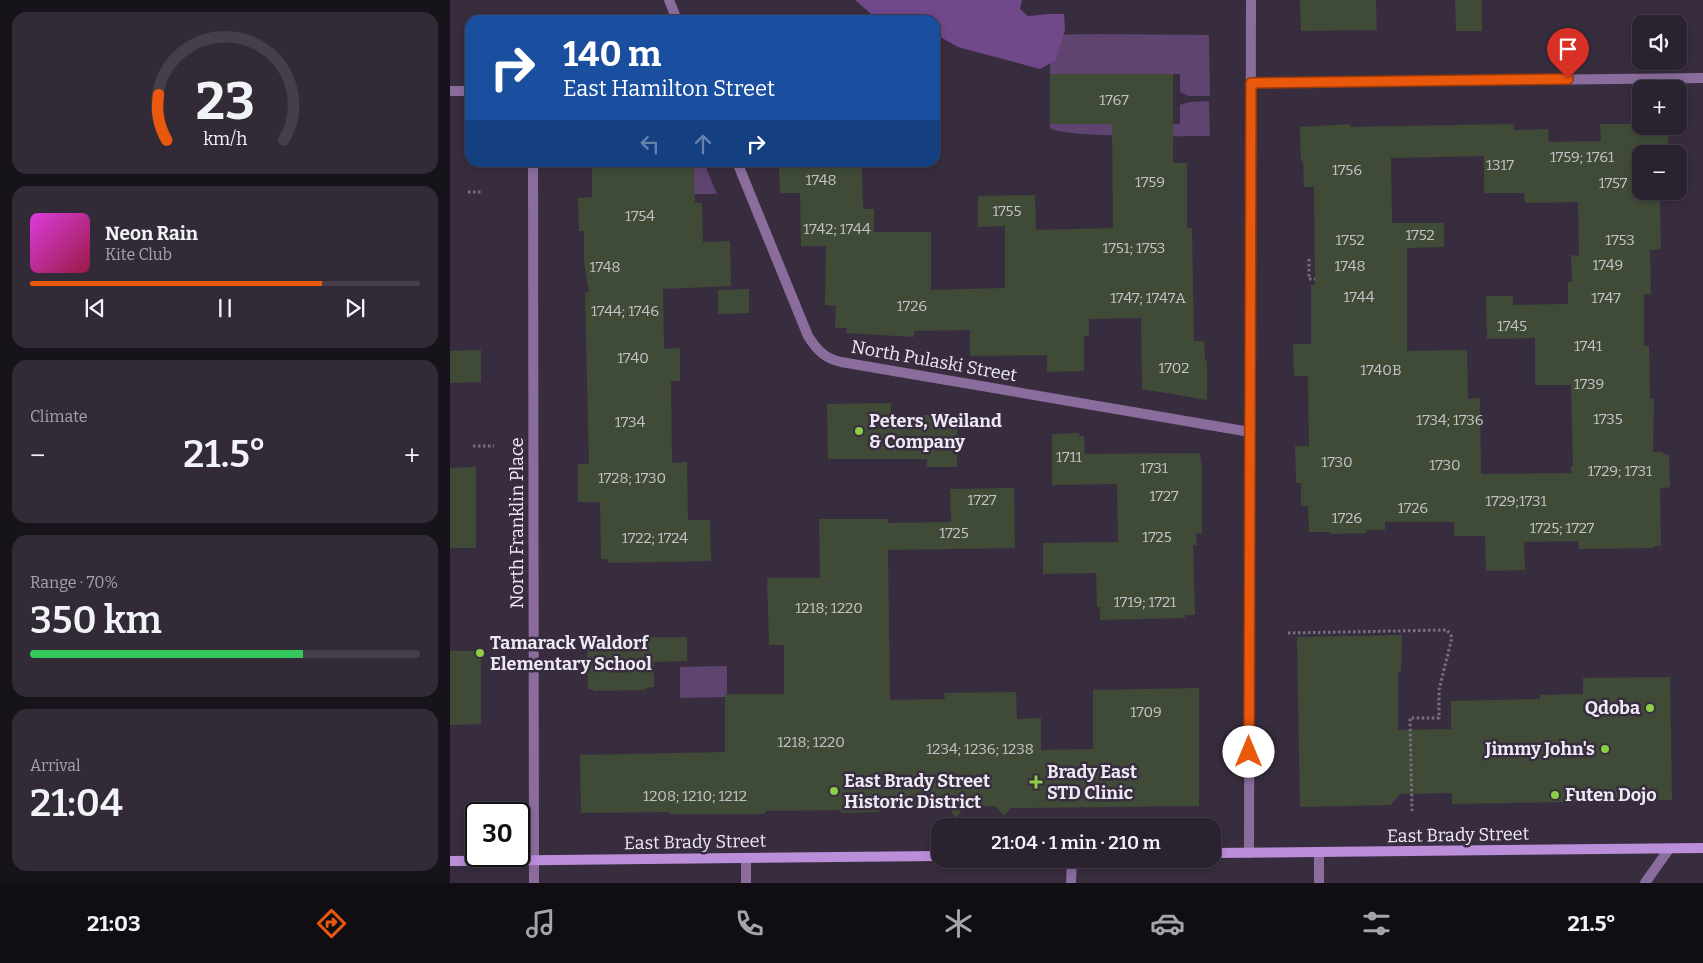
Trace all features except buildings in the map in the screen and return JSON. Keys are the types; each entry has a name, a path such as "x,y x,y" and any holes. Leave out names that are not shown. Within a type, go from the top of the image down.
{"main road":[{"name":"East Brady Street","path":"1221,853 1703,848"},
{"name":"East Brady Street","path":"450,861 931,856"}],"street":[{"path":"669,0 675,15"},
{"path":"1249,853 1251,0"},
{"path":"1251,83 1703,78"},
{"path":"450,91 465,91"},
{"name":"North Franklin Place","path":"533,167 534,883"},
{"name":"North Pulaski Street","path":"739,167 808,336 826,358 1250,432"},
{"path":"1645,883 1669,849"},
{"path":"1319,853 1319,883"},
{"path":"746,858 746,883"},
{"path":"1071,883 1072,868"}],"path":[{"path":"468,192 481,192"},
{"path":"1309,259 1309,279 1315,279"},
{"path":"473,446 494,446"},
{"path":"1288,632 1447,630 1452,637 1438,690 1439,718 1410,718 1412,812"}],"shaded area":[{"path":"855,0 1022,0 1020,9 1028,16 1064,14 1065,30 1056,60 1040,69 958,47 940,37 940,15 872,15"},
{"path":"1050,35 1209,35 1210,96 1189,96 1180,92 1180,74 1050,74"},
{"path":"1209,101 1210,136 1100,135 1059,131 1050,128 1050,124 1180,124 1180,105 1189,102"},
{"path":"694,167 706,167 717,194 694,194"},
{"path":"727,666 727,694 725,694 725,697 680,698 680,667"}],"place":[{"name":"Peters, Weiland & Company","path":"859,431"},
{"name":"Tamarack Waldorf Elementary School","path":"480,653"},
{"name":"Qdoba","path":"1650,708"},
{"name":"Jimmy John's","path":"1605,749"},
{"name":"Brady East STD Clinic","path":"1036,782"},
{"name":"East Brady Street Historic District","path":"834,791"},
{"name":"Futen Dojo","path":"1555,795"}],"route":[{"path":"1249,752 1251,83 1568,79"}]}
